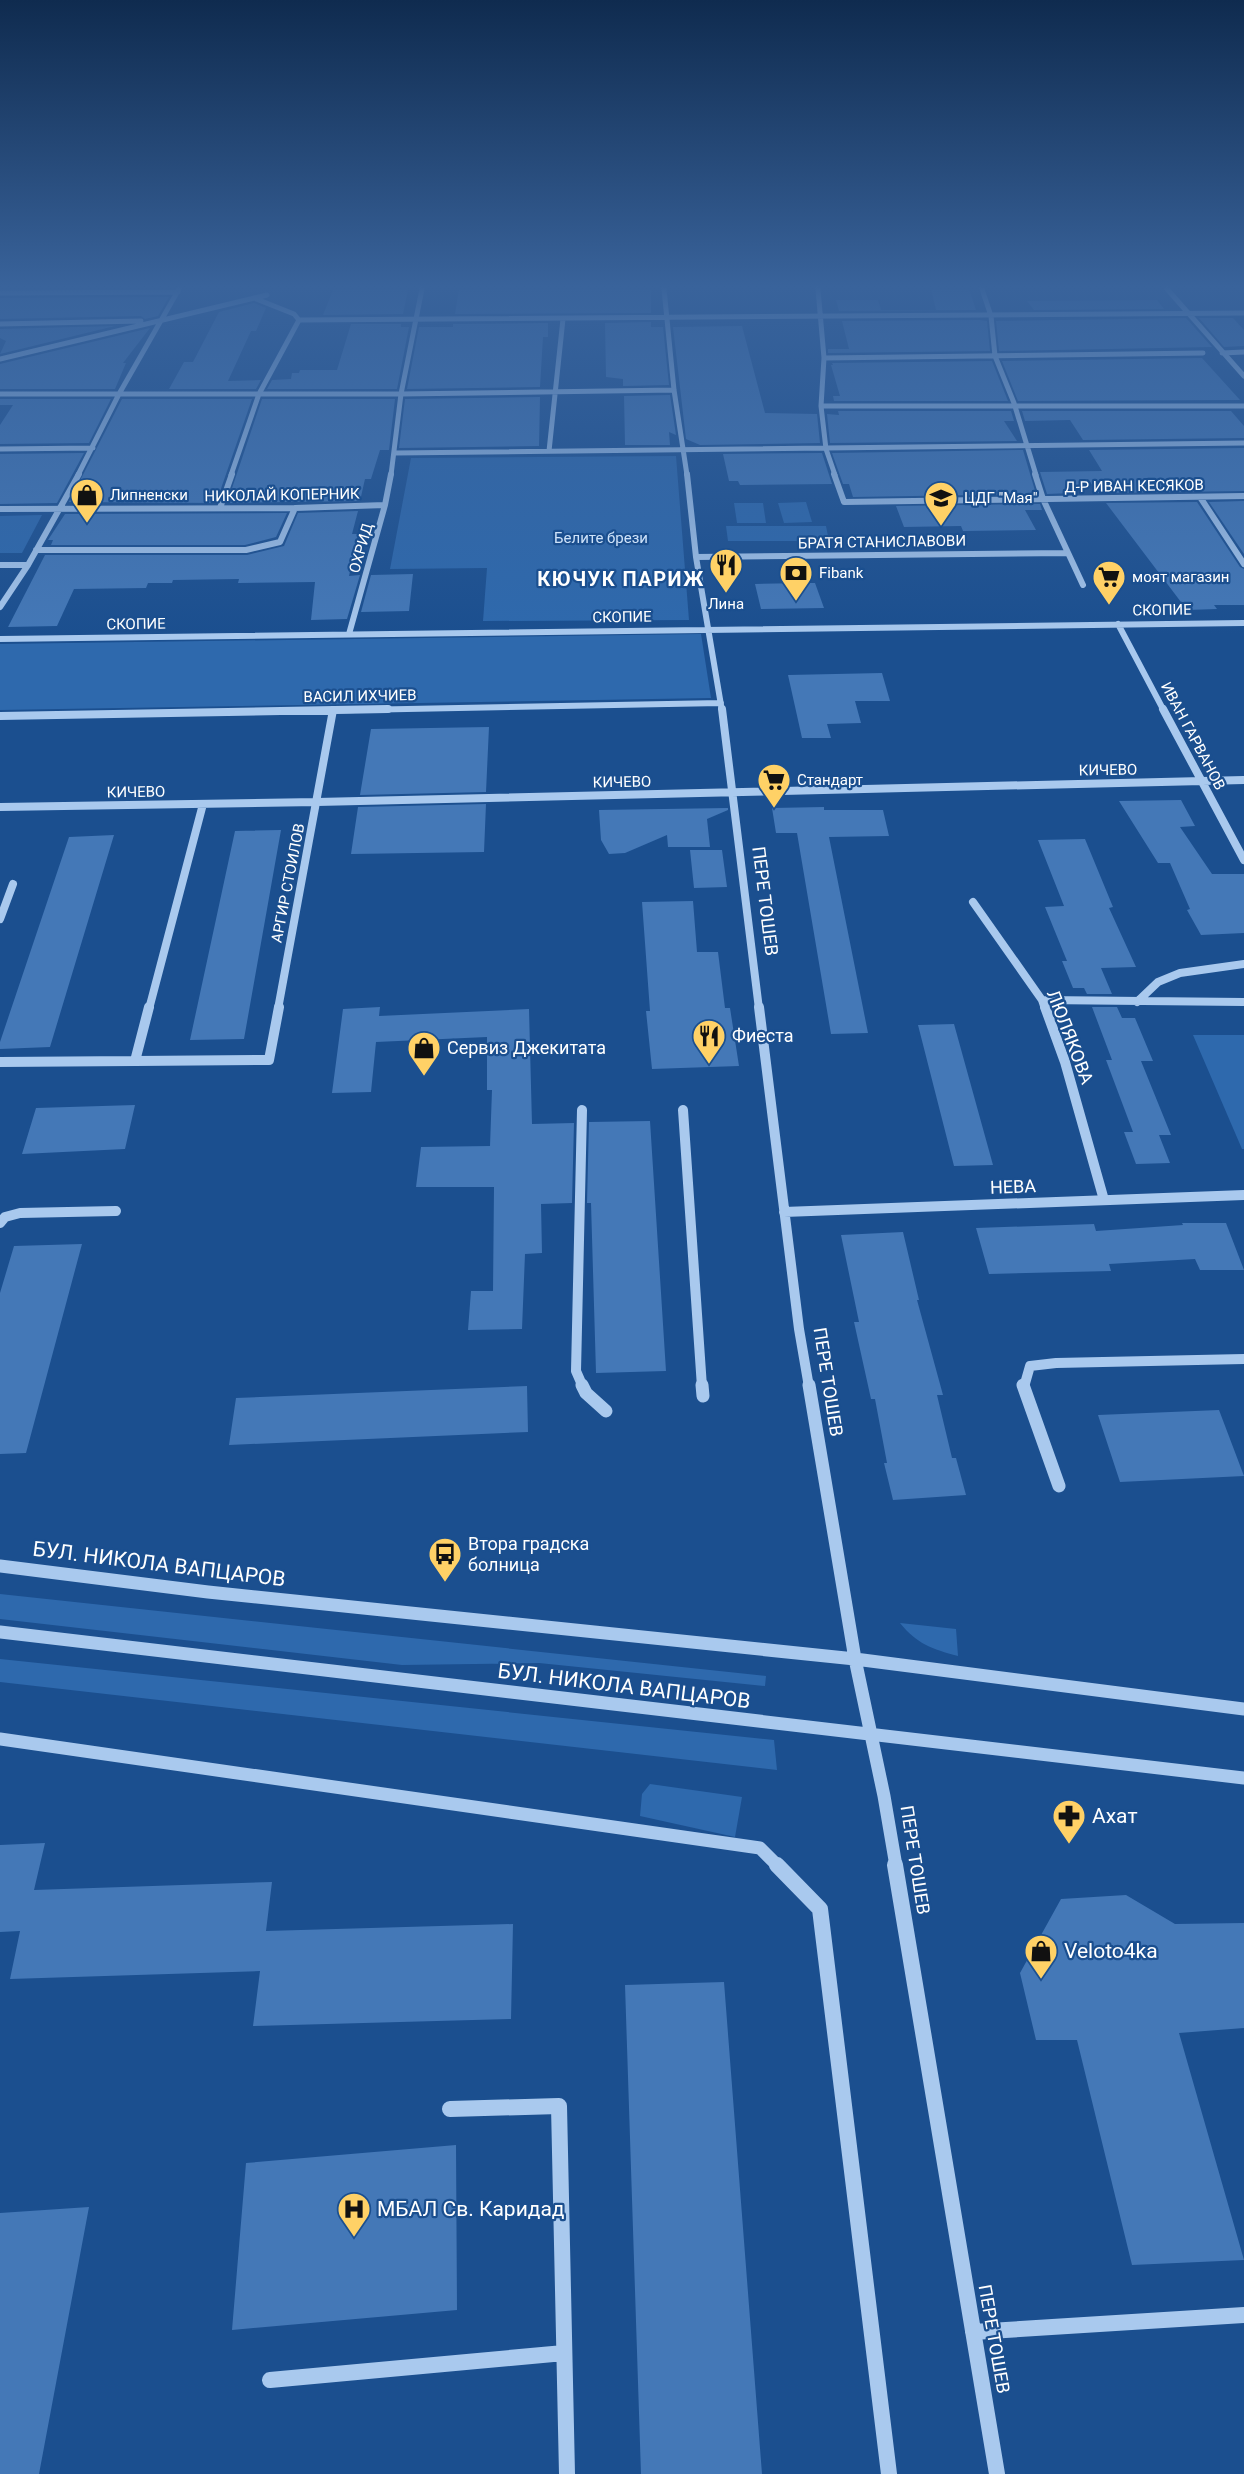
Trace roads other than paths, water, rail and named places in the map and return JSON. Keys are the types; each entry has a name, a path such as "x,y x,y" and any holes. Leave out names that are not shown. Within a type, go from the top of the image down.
{"street":[{"path":"0,607 28,565 57,508 93,448 113,404"},
{"path":"220,508 255,404"},
{"name":"ОХРИД","path":"349,634 385,505 395,453 400,404"},
{"path":"549,452 554,404"},
{"name":"ПЕРЕ ТОШЕВ","path":"676,404 691,502 696,557 720,703 801,1339 855,1659 873,1736 997,2474"},
{"path":"826,449 820,406 1244,406"},
{"path":"1015,406 1043,499 1083,585"},
{"path":"395,453 1244,443"},
{"path":"0,448 93,448"},
{"name":"Д-Р ИВАН КЕСЯКОВ","path":"826,449 844,501 1244,496"},
{"path":"1200,497 1244,564"},
{"name":"НИКОЛАЙ КОПЕРНИК","path":"0,509 295,508 385,505"},
{"path":"36,550 246,550 280,542 295,508"},
{"name":"БРАТЯ СТАНИСЛАВОВИ","path":"696,557 1067,553"},
{"path":"0,565 28,565"},
{"name":"СКОПИЕ","path":"0,639 1244,623"},
{"name":"ИВАН ГАРВАНОВ","path":"1118,624 1244,860"},
{"name":"ВАСИЛ ИХЧИЕВ","path":"0,716 720,703"},
{"name":"АРГИР СТОИЛОВ","path":"135,1061 269,1060 333,710"},
{"name":"КИЧЕВО","path":"0,807 317,802 1244,780"},
{"path":"0,1062 135,1061 202,804"},
{"path":"0,919 13,884"},
{"name":"ЛЮЛЯКОВА","path":"972,902 1042,1000 1065,1062 1104,1200"},
{"path":"1137,1002 1158,982 1180,973 1244,964"},
{"path":"1042,1000 1244,1002"},
{"path":"582,1110 576,1371 586,1393 606,1411"},
{"path":"683,1110 703,1396"},
{"name":"НЕВА","path":"784,1212 1244,1195"},
{"path":"0,1223 5,1217 20,1213 116,1211"},
{"path":"1059,1486 1023,1384 1030,1366 1056,1363 1244,1359"},
{"name":"БУЛ. НИКОЛА ВАПЦАРОВ","path":"0,1566 220,1593 855,1659 1244,1709"},
{"name":"БУЛ. НИКОЛА ВАПЦАРОВ","path":"0,1632 199,1658 1244,1778"},
{"path":"0,1739 760,1848 820,1909 890,2474"},
{"path":"450,2109 559,2106 567,2474"},
{"path":"973,2332 1244,2315"},
{"path":"270,2380 564,2353"}],"place":[{"name":"Липненски","path":"87,524"},
{"name":"ЦДГ \"Мая\"","path":"941,527"},
{"name":"Лина","path":"726,594"},
{"name":"Fibank","path":"796,602"},
{"name":"моят магазин","path":"1109,606"},
{"name":"Стандарт","path":"774,809"},
{"name":"Фиеста","path":"709,1065"},
{"name":"Сервиз Джекитата","path":"424,1077"},
{"name":"Втора градска болница","path":"445,1583"},
{"name":"Ахат","path":"1069,1845"},
{"name":"Veloto4ka","path":"1041,1980"},
{"name":"МБАЛ Св. Каридад","path":"354,2238"}],"district":[{"name":"КЮЧУК ПАРИЖ","path":"621,579"}],"park label":[{"name":"Белите брези","path":"601,538"}]}
